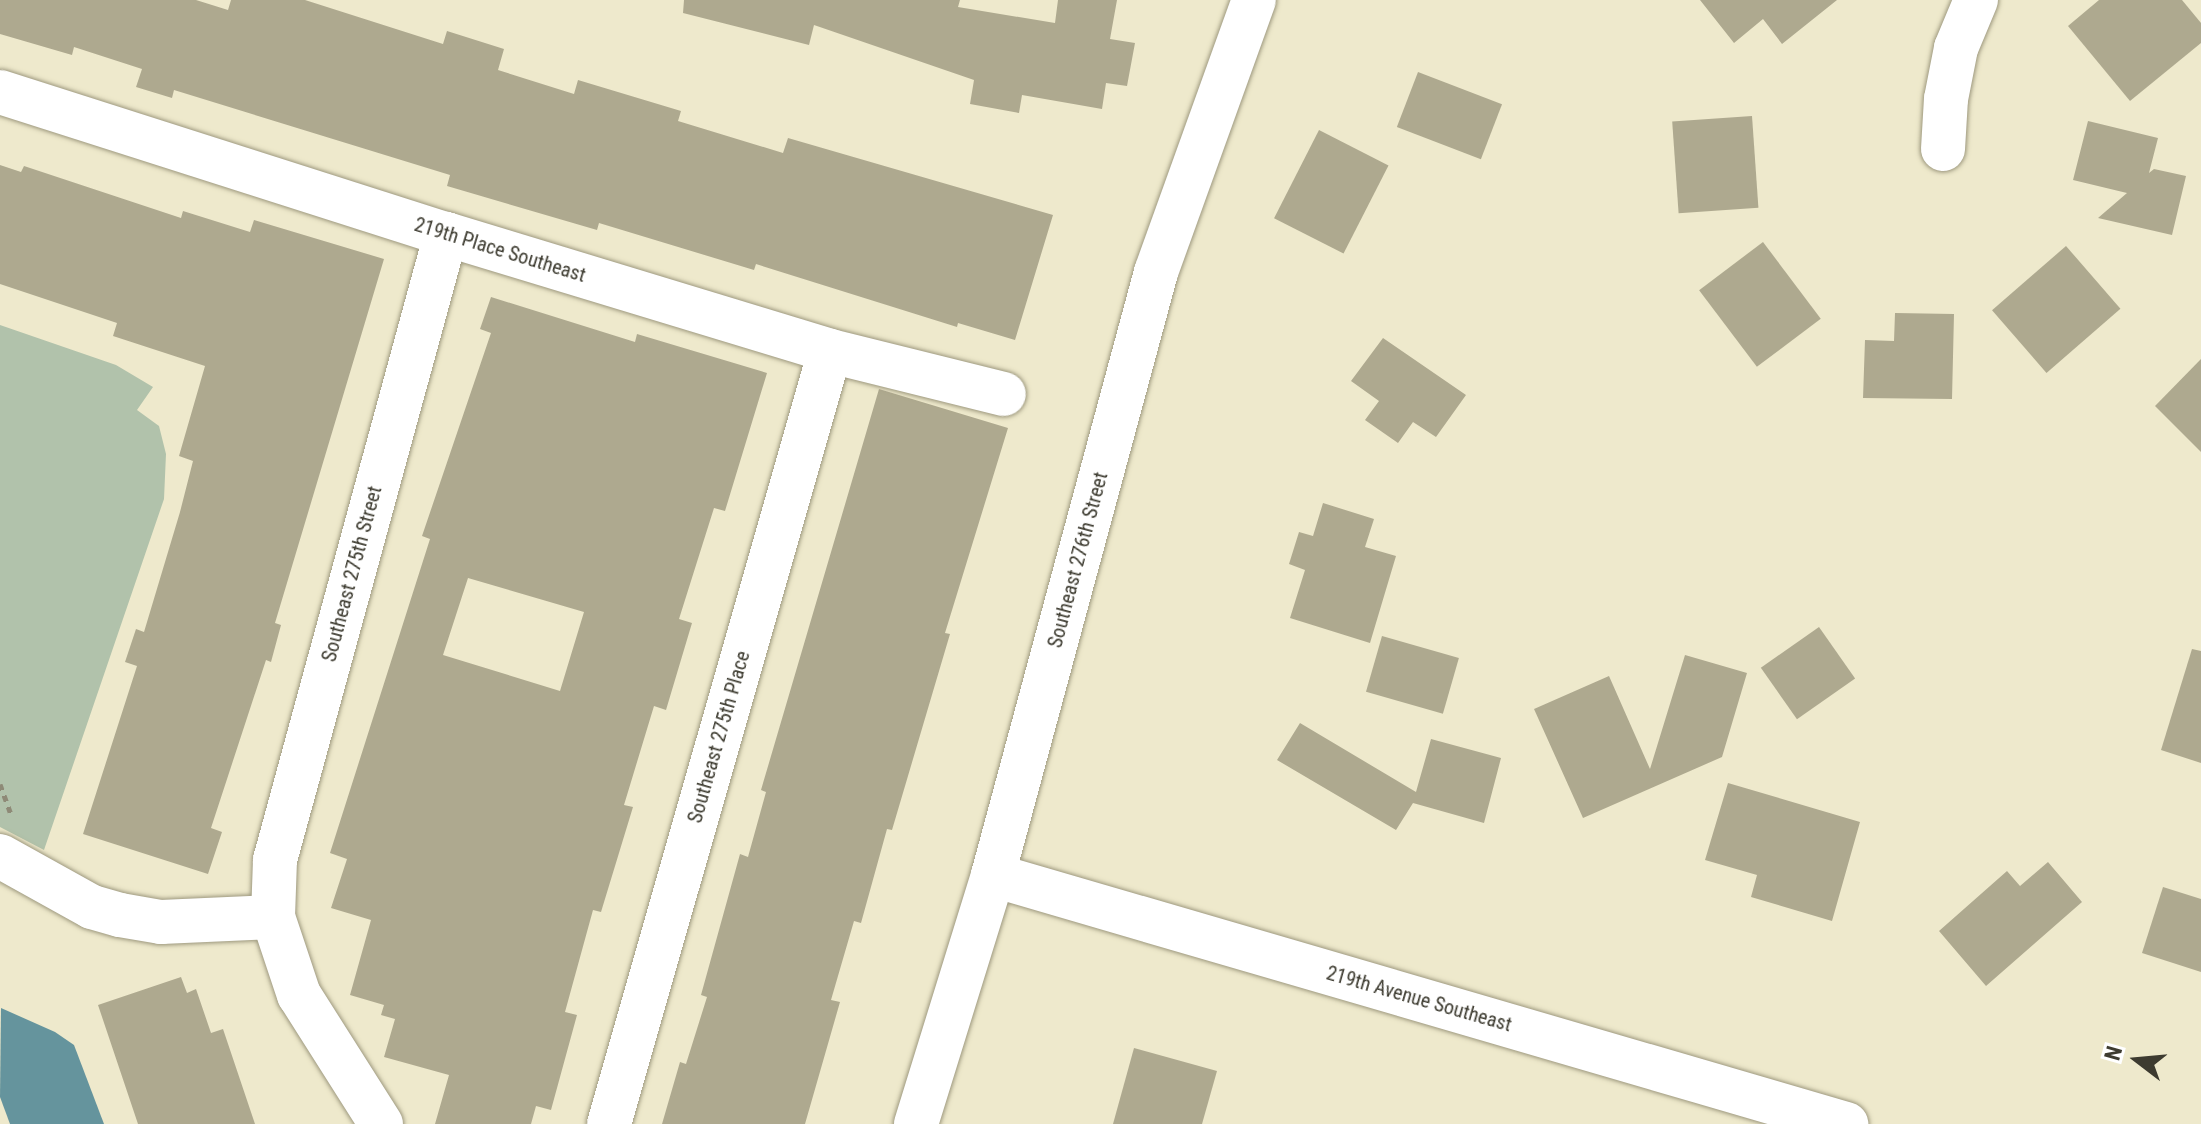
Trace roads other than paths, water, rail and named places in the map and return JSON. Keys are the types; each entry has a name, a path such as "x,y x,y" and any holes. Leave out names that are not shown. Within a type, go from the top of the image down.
{"street":[{"name":"Southeast 276th Street","path":"916,1124 993,875 1156,272 1254,0"},
{"path":"1943,149 1956,48 1976,0"},
{"name":"219th Place Southeast","path":"0,92 446,234 830,351 1004,394"},
{"name":"Southeast 275th Street","path":"273,917 275,860 287,807 446,234"},
{"name":"Southeast 275th Place","path":"609,1124 830,351"},
{"path":"0,856 92,907 120,915 161,922 273,917 299,995 381,1124"},
{"name":"219th Avenue Southeast","path":"993,875 1846,1124"}],"water":[{"path":"1,1008 55,1032 74,1045 104,1124 10,1124 0,1097"}]}
